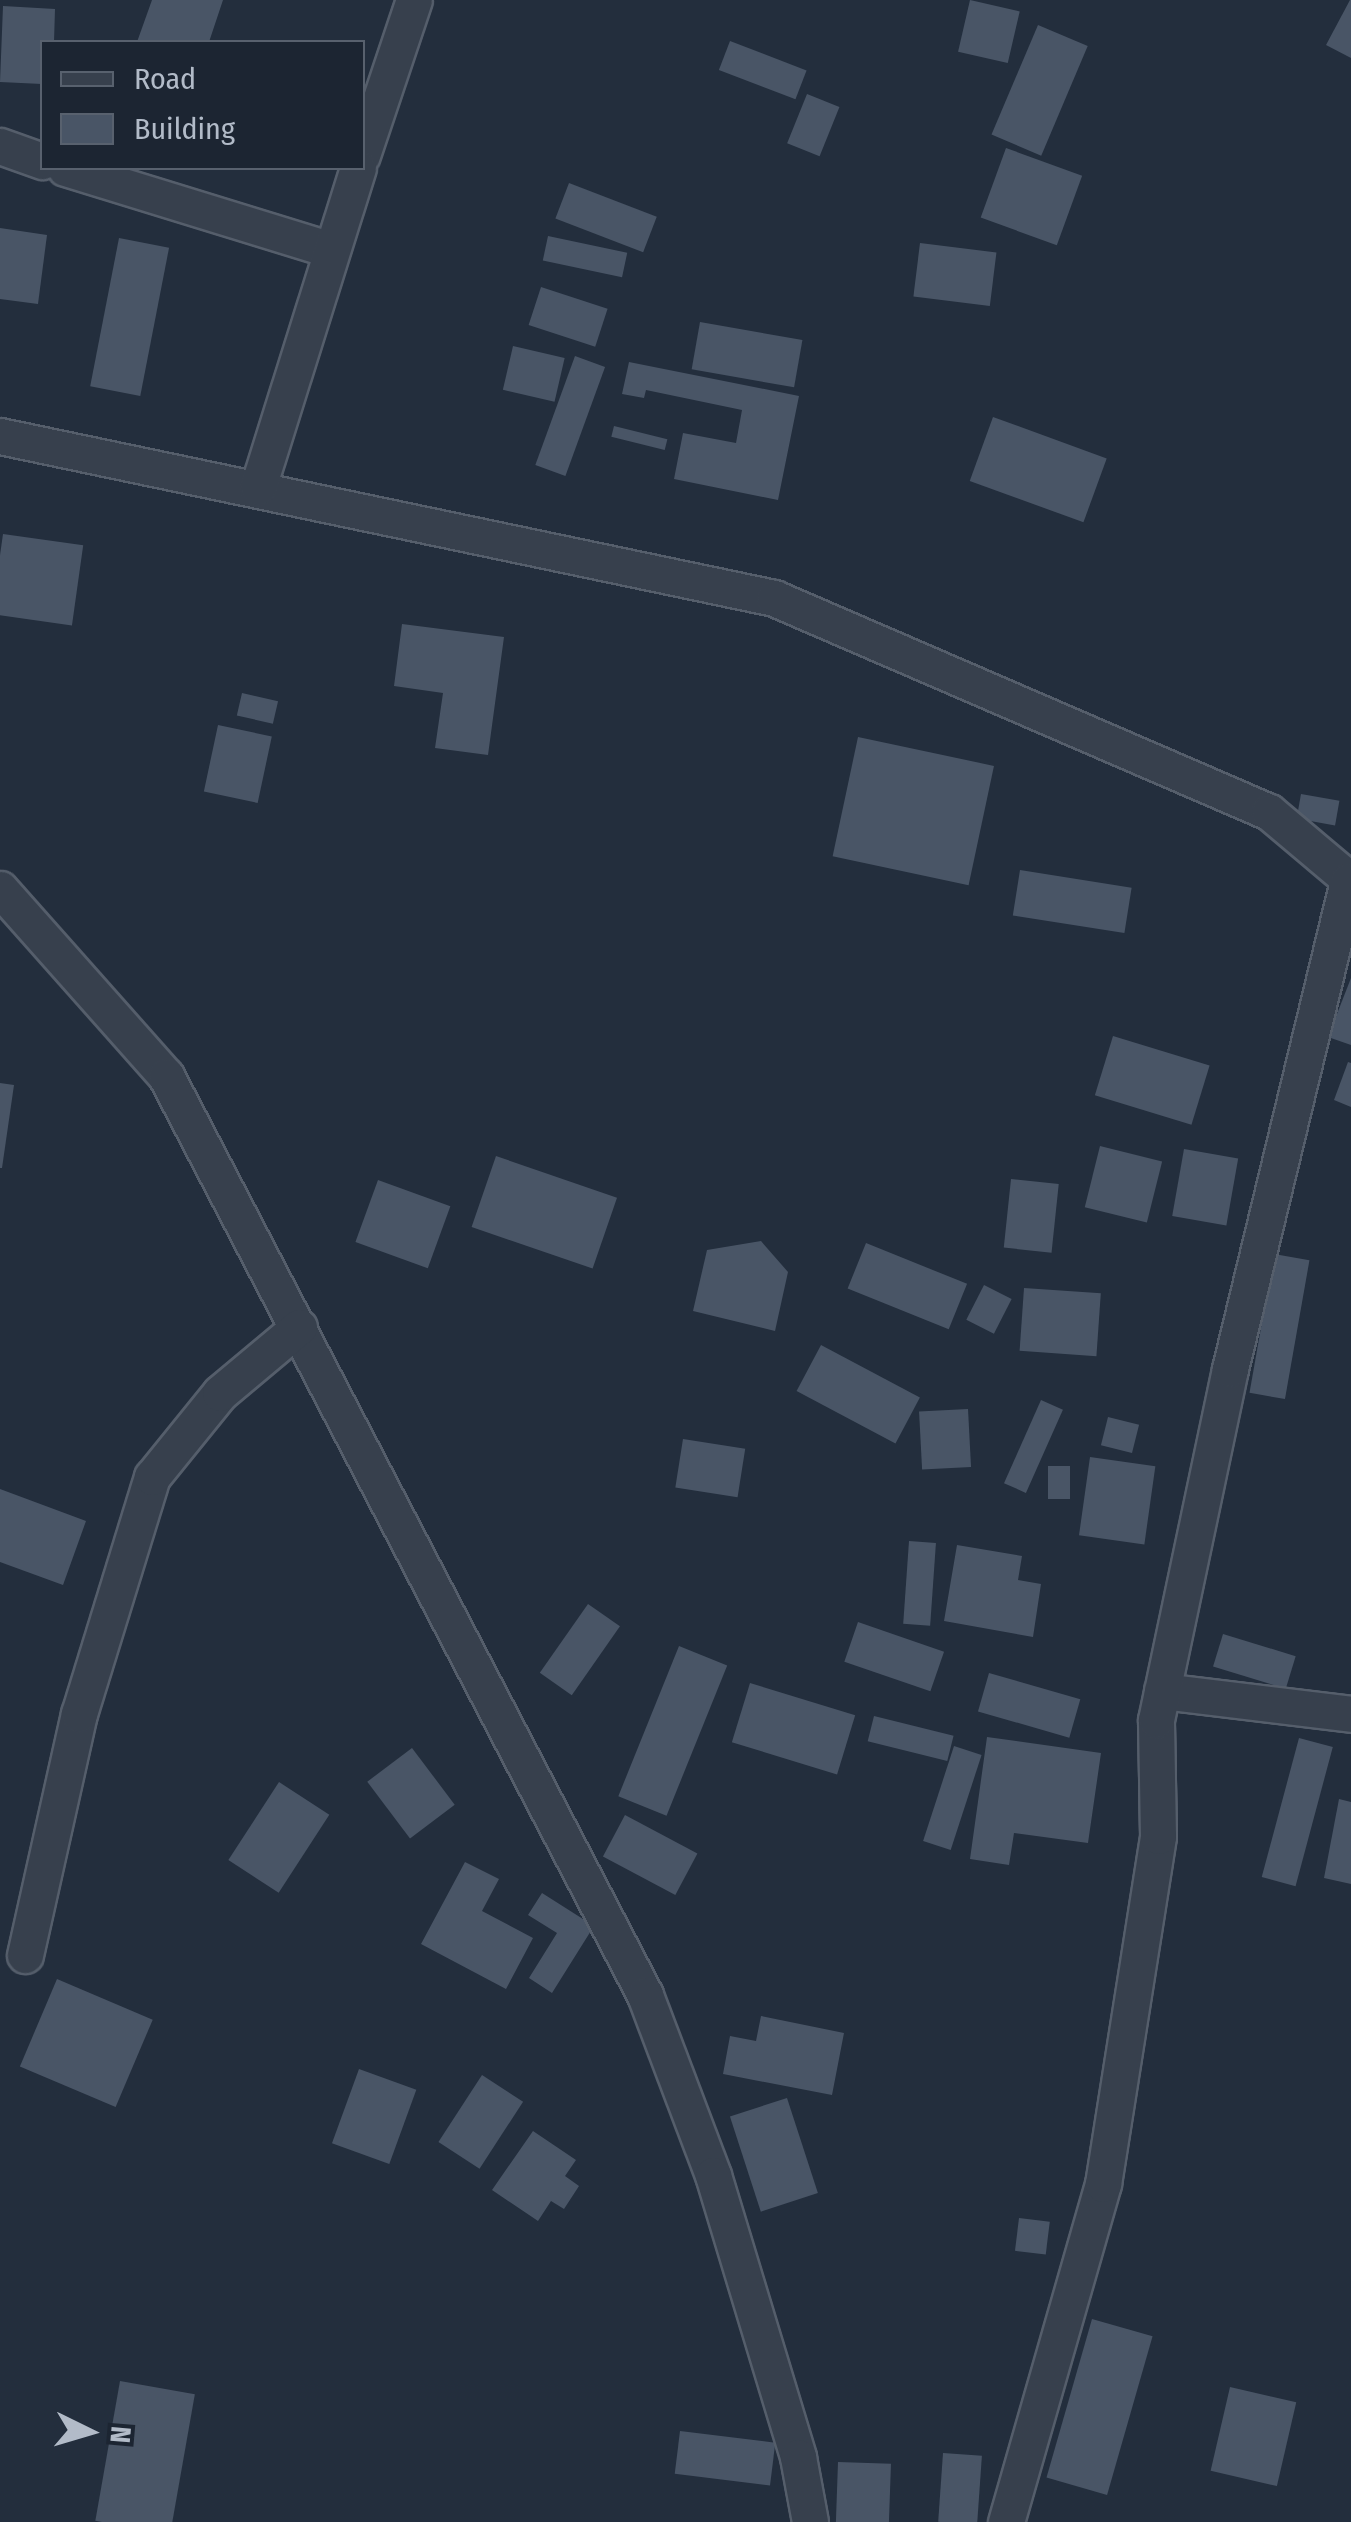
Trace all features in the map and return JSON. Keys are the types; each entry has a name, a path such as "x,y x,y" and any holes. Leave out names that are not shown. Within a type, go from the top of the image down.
{"street":[{"path":"365,146 414,0"},
{"path":"70,170 330,250"},
{"path":"258,487 357,170"},
{"path":"0,436 774,598 1269,812 1350,881 1230,1369 1156,1720 1158,1836 1103,2184 1006,2522"},
{"path":"0,889 166,1076 645,1995 713,2175 798,2457 810,2522"},
{"path":"25,1955 79,1714 152,1477 220,1393 299,1326"},
{"path":"1162,1690 1351,1714"}],"building":[{"path":"152,0 223,0 210,40 138,40"},
{"path":"970,0 1020,11 1008,63 958,52"},
{"path":"1351,0 1351,58 1326,45"},
{"path":"3,6 55,9 54,40 40,40 40,84 0,82"},
{"path":"1038,25 1088,46 1041,156 992,135"},
{"path":"730,41 807,70 795,99 719,70"},
{"path":"807,94 839,107 820,156 787,143"},
{"path":"1006,148 1082,176 1057,245 981,218"},
{"path":"569,183 657,217 643,252 555,218"},
{"path":"0,228 47,235 38,304 0,299"},
{"path":"548,236 627,253 622,277 543,260"},
{"path":"119,238 169,248 140,396 90,386"},
{"path":"920,243 996,252 990,306 913,297"},
{"path":"541,287 608,309 595,347 529,325"},
{"path":"700,322 802,340 794,387 692,369"},
{"path":"513,346 565,358 555,402 503,390"},
{"path":"575,356 605,367 565,476 535,465"},
{"path":"629,362 799,396 778,500 674,479 683,433 736,443 742,410 646,390 644,398 622,394"},
{"path":"993,417 1107,458 1083,522 970,481"},
{"path":"614,426 667,439 665,450 611,437"},
{"path":"3,534 83,545 72,625 0,615"},
{"path":"402,624 504,637 488,755 435,748 443,693 394,686"},
{"path":"242,693 278,701 273,724 237,715"},
{"path":"218,725 272,736 258,803 204,792"},
{"path":"858,737 994,766 969,885 833,856"},
{"path":"1301,794 1339,801 1335,825 1297,819"},
{"path":"1020,870 1132,888 1124,933 1013,915"},
{"path":"1351,978 1351,1045 1328,1037"},
{"path":"1113,1036 1210,1066 1191,1125 1095,1095"},
{"path":"1348,1062 1351,1063 1351,1107 1334,1100"},
{"path":"0,1083 14,1085 2,1168 0,1168"},
{"path":"1100,1146 1162,1161 1147,1223 1085,1207"},
{"path":"1184,1149 1238,1159 1226,1226 1172,1216"},
{"path":"496,1156 617,1198 593,1269 472,1227"},
{"path":"1011,1179 1059,1184 1052,1253 1004,1248"},
{"path":"378,1180 450,1206 428,1268 355,1242"},
{"path":"761,1241 788,1272 775,1331 693,1311 707,1250"},
{"path":"866,1243 967,1284 949,1329 848,1288"},
{"path":"1274,1254 1309,1260 1285,1399 1250,1393"},
{"path":"984,1285 1012,1299 994,1334 966,1320"},
{"path":"1024,1288 1101,1293 1096,1356 1020,1351"},
{"path":"821,1345 920,1398 895,1443 797,1391"},
{"path":"1041,1400 1063,1410 1026,1493 1004,1483"},
{"path":"968,1409 971,1467 922,1469 919,1412"},
{"path":"1108,1417 1139,1425 1132,1453 1101,1445"},
{"path":"683,1439 745,1449 738,1497 675,1487"},
{"path":"1090,1457 1155,1466 1144,1544 1079,1535"},
{"path":"1048,1466 1070,1466 1070,1499 1048,1499"},
{"path":"0,1489 86,1521 63,1585 0,1562"},
{"path":"909,1541 936,1543 930,1626 903,1624"},
{"path":"957,1545 1022,1556 1018,1580 1041,1584 1033,1637 944,1621"},
{"path":"588,1604 620,1626 572,1695 540,1673"},
{"path":"858,1622 944,1652 930,1691 844,1662"},
{"path":"1223,1634 1296,1656 1286,1689 1213,1667"},
{"path":"679,1646 727,1665 667,1816 618,1796"},
{"path":"989,1673 1080,1699 1069,1738 978,1711"},
{"path":"750,1683 855,1715 837,1774 732,1742"},
{"path":"874,1716 954,1736 947,1761 868,1741"},
{"path":"987,1737 1101,1753 1088,1843 1014,1833 1009,1865 970,1859"},
{"path":"1299,1738 1333,1747 1296,1886 1262,1877"},
{"path":"954,1746 982,1755 951,1850 923,1841"},
{"path":"412,1748 455,1805 410,1838 367,1782"},
{"path":"279,1782 329,1815 279,1893 228,1860"},
{"path":"1339,1799 1351,1802 1351,1884 1324,1878"},
{"path":"625,1815 697,1853 675,1895 603,1856"},
{"path":"465,1862 499,1879 482,1911 533,1938 506,1989 421,1944"},
{"path":"542,1893 594,1926 552,1993 529,1978 557,1933 528,1915"},
{"path":"57,1979 153,2020 116,2107 20,2066"},
{"path":"761,2016 844,2033 832,2095 723,2074 730,2036 756,2041"},
{"path":"359,2069 416,2090 389,2164 332,2143"},
{"path":"482,2075 523,2102 480,2169 438,2142"},
{"path":"787,2098 818,2193 761,2212 730,2117"},
{"path":"533,2131 576,2160 565,2176 579,2186 564,2209 551,2201 538,2221 492,2190"},
{"path":"1019,2218 1050,2222 1046,2255 1015,2251"},
{"path":"1092,2319 1153,2336 1107,2495 1047,2478"},
{"path":"120,2381 195,2394 172,2522 95,2521"},
{"path":"1230,2387 1296,2402 1277,2486 1211,2471"},
{"path":"680,2431 775,2443 770,2485 675,2474"},
{"path":"943,2453 982,2456 977,2522 938,2522"},
{"path":"838,2462 891,2464 889,2522 836,2522"}]}
